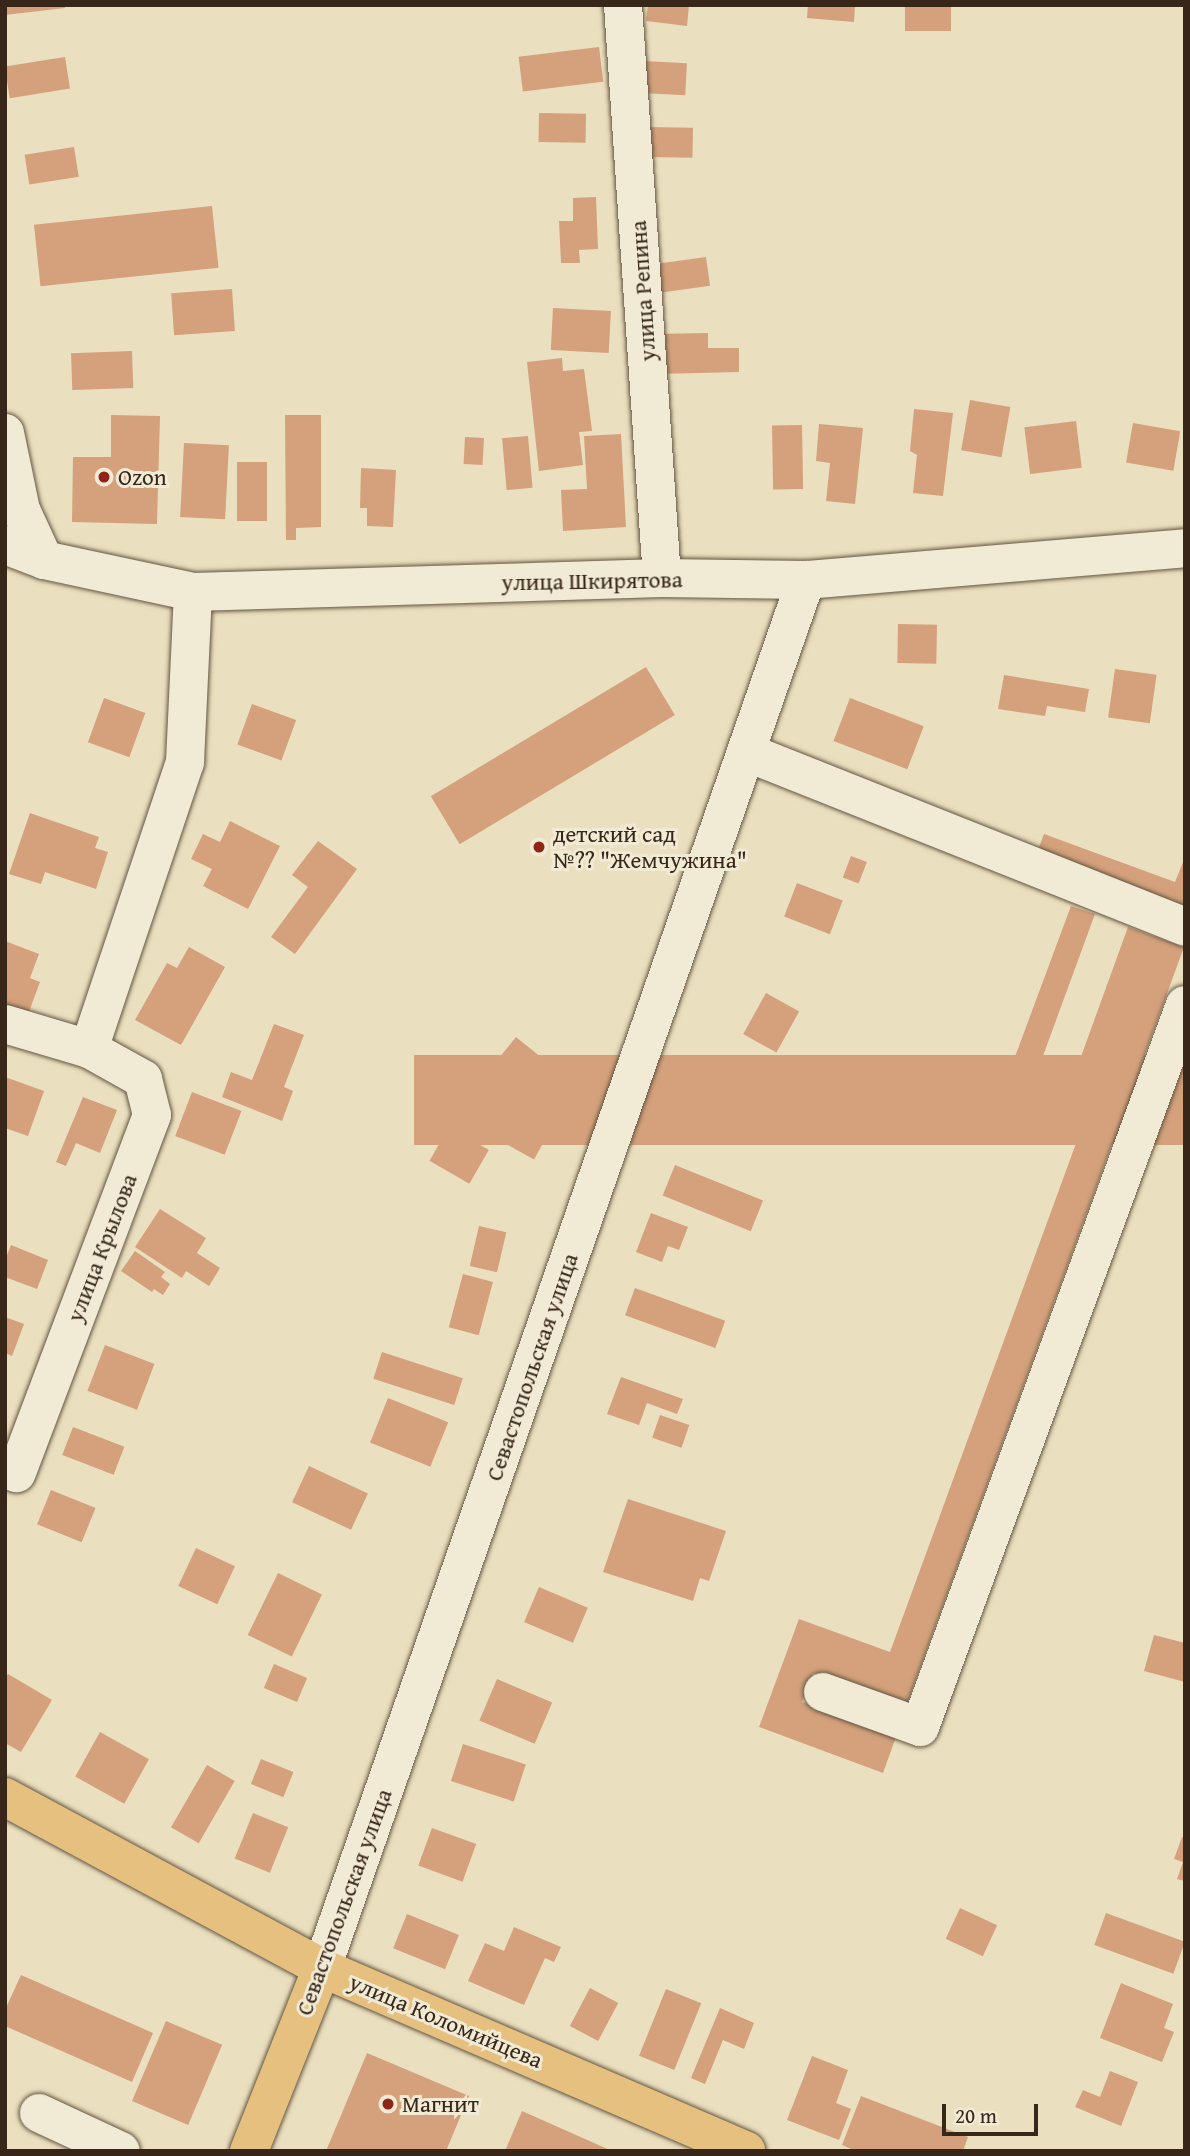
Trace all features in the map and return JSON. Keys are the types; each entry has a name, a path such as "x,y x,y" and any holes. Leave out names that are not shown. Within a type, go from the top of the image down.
{"main road":[{"name":"улица Коломийцева","path":"5,1797 323,1968 746,2151"},
{"name":"Севастопольская улица","path":"249,2151 323,1968"}],"street":[{"name":"улица Репина","path":"623,5 662,578"},
{"path":"5,433 21,510 44,560"},
{"name":"улица Шкирятова","path":"5,545 44,560 193,592 662,578 806,580 1185,548"},
{"name":"Севастопольская улица","path":"323,1968 806,580"},
{"path":"89,1049 185,762 193,592"},
{"path":"746,752 1185,927"},
{"path":"823,1692 920,1727 1185,1005"},
{"name":"улица Крылова","path":"5,1024 89,1049 143,1079 152,1115 17,1472"},
{"path":"39,2113 121,2151"}],"building":[{"path":"5,5 65,5 65,8 5,15"},
{"path":"648,5 689,5 687,26 646,21"},
{"path":"808,5 855,5 854,22 807,18"},
{"path":"905,5 951,5 951,31 905,31"},
{"path":"599,47 603,82 523,92 519,57"},
{"path":"65,57 70,89 10,98 5,67"},
{"path":"643,61 687,63 685,95 641,93"},
{"path":"539,113 586,114 585,143 538,142"},
{"path":"647,127 693,128 692,158 646,157"},
{"path":"74,147 79,177 29,184 25,155"},
{"path":"596,197 598,249 579,250 580,263 561,263 559,221 573,221 573,198"},
{"path":"212,206 218,268 40,286 34,225"},
{"path":"706,257 710,286 662,293 657,264"},
{"path":"232,289 235,331 174,335 171,293"},
{"path":"553,308 611,311 609,353 551,350"},
{"path":"708,333 708,348 739,348 739,372 658,374 656,334"},
{"path":"132,351 133,388 72,390 71,353"},
{"path":"562,358 563,371 584,369 592,431 579,432 583,465 539,471 527,362"},
{"path":"970,400 1010,407 1002,457 961,450"},
{"path":"914,409 953,413 943,496 913,493 917,455 910,451"},
{"path":"111,415 160,416 157,524 72,522 73,457 111,457"},
{"path":"285,415 321,415 321,527 296,528 296,540 286,540"},
{"path":"1076,421 1082,468 1030,474 1024,427"},
{"path":"1133,423 1180,431 1173,471 1126,462"},
{"path":"819,424 863,428 855,504 826,501 830,463 816,461"},
{"path":"802,425 803,489 773,490 772,426"},
{"path":"621,434 626,527 563,531 561,490 587,489 584,436"},
{"path":"528,436 533,488 507,490 502,438"},
{"path":"465,437 484,438 483,465 464,464"},
{"path":"184,443 229,445 225,519 180,517"},
{"path":"237,462 267,462 267,521 237,521"},
{"path":"361,468 396,470 393,527 367,526 367,508 360,508"},
{"path":"898,624 937,625 936,664 897,663"},
{"path":"646,667 675,715 460,844 431,796"},
{"path":"1115,669 1157,675 1150,723 1108,718"},
{"path":"1004,675 1089,689 1085,712 1047,706 1045,716 998,709"},
{"path":"104,698 145,713 129,757 88,742"},
{"path":"850,698 924,726 907,769 834,741"},
{"path":"252,704 296,720 281,760 237,744"},
{"path":"30,813 99,837 95,848 108,852 96,889 45,872 41,884 9,874"},
{"path":"230,821 280,846 248,909 203,886 212,869 191,859 203,834 220,842"},
{"path":"1044,834 1175,882 1185,857 1185,913 1035,858"},
{"path":"318,841 357,869 295,954 271,937 308,887 292,875"},
{"path":"851,856 867,862 859,884 843,877"},
{"path":"797,883 843,901 830,934 784,917"},
{"path":"1071,906 1095,914 1036,1075 1070,1087 1128,927 1184,947 906,1706 813,1673 802,1702 896,1737 883,1773 759,1727 799,1619 890,1652 1082,1127 1000,1097"},
{"path":"5,941 39,954 30,978 40,982 27,1017 5,1009"},
{"path":"189,947 225,967 181,1045 135,1020 167,963 177,968"},
{"path":"766,993 799,1011 776,1053 743,1034"},
{"path":"274,1024 304,1035 284,1087 293,1091 282,1121 222,1097 231,1072 252,1080"},
{"path":"516,1037 574,1084 555,1108 497,1060"},
{"path":"414,1055 1185,1055 1185,1145 414,1145"},
{"path":"5,1077 44,1091 28,1136 5,1128"},
{"path":"192,1092 241,1111 225,1155 175,1136"},
{"path":"83,1097 117,1110 100,1153 76,1143 66,1166 56,1162"},
{"path":"519,1102 555,1122 534,1159 498,1140"},
{"path":"449,1127 489,1150 469,1184 430,1161"},
{"path":"675,1165 763,1201 751,1231 663,1196"},
{"path":"160,1209 206,1238 197,1253 220,1268 209,1286 186,1271 182,1278 135,1247"},
{"path":"651,1213 688,1227 679,1250 668,1246 662,1262 636,1252"},
{"path":"479,1226 506,1232 497,1272 470,1266"},
{"path":"11,1245 48,1260 37,1289 5,1277 5,1260"},
{"path":"135,1251 165,1272 161,1277 170,1284 163,1295 154,1289 152,1292 121,1271"},
{"path":"463,1274 493,1282 479,1335 449,1327"},
{"path":"635,1288 725,1321 715,1348 625,1315"},
{"path":"5,1317 24,1324 12,1356 5,1353"},
{"path":"105,1345 154,1364 137,1410 87,1391"},
{"path":"382,1352 463,1378 454,1405 373,1379"},
{"path":"621,1377 683,1399 677,1414 647,1403 639,1425 607,1414"},
{"path":"388,1398 448,1422 430,1467 370,1443"},
{"path":"660,1415 689,1425 681,1448 652,1438"},
{"path":"73,1427 124,1447 114,1475 62,1455"},
{"path":"309,1466 368,1493 351,1530 292,1502"},
{"path":"51,1490 96,1508 82,1542 37,1524"},
{"path":"628,1499 726,1531 709,1581 700,1578 693,1601 603,1572"},
{"path":"196,1548 235,1566 217,1604 178,1586"},
{"path":"278,1573 322,1594 292,1656 248,1635"},
{"path":"539,1587 588,1608 573,1643 524,1622"},
{"path":"1154,1635 1185,1643 1185,1682 1144,1671"},
{"path":"274,1664 307,1678 297,1702 264,1688"},
{"path":"8,1674 52,1700 21,1752 5,1743 5,1679"},
{"path":"497,1679 552,1702 535,1744 479,1720"},
{"path":"100,1732 149,1759 124,1804 75,1777"},
{"path":"463,1744 526,1764 514,1801 451,1781"},
{"path":"261,1759 293,1772 283,1797 251,1784"},
{"path":"207,1765 235,1781 199,1843 171,1827"},
{"path":"253,1813 288,1827 270,1873 235,1858"},
{"path":"432,1828 476,1844 462,1882 418,1866"},
{"path":"1182,1837 1185,1838 1185,1881 1177,1879 1183,1862 1174,1859"},
{"path":"960,1908 997,1925 983,1956 946,1939"},
{"path":"1106,1913 1185,1942 1173,1974 1094,1945"},
{"path":"407,1914 459,1935 445,1969 393,1948"},
{"path":"514,1927 561,1947 554,1962 545,1958 524,2005 468,1981 485,1943 504,1951"},
{"path":"21,1975 153,2033 132,2082 5,2026 5,2010"},
{"path":"1121,1983 1173,2004 1164,2028 1174,2032 1162,2062 1100,2038"},
{"path":"590,1988 618,2003 598,2041 570,2026"},
{"path":"666,1989 701,2003 674,2070 639,2056"},
{"path":"720,2008 754,2023 744,2049 723,2040 705,2084 691,2078"},
{"path":"166,2021 222,2045 188,2125 132,2101"},
{"path":"367,2053 469,2096 446,2151 326,2151"},
{"path":"812,2056 848,2070 836,2103 851,2109 839,2140 787,2120"},
{"path":"1110,2071 1138,2082 1121,2126 1075,2107 1083,2090 1100,2097"},
{"path":"861,2096 968,2137 963,2151 856,2151 842,2145"},
{"path":"522,2111 612,2151 505,2151"}],"place":[{"name":"Ozon","path":"104,477"},
{"name":"детский сад №?? \"Жемчужина\"","path":"539,847"},
{"name":"Магнит","path":"388,2104"}]}
